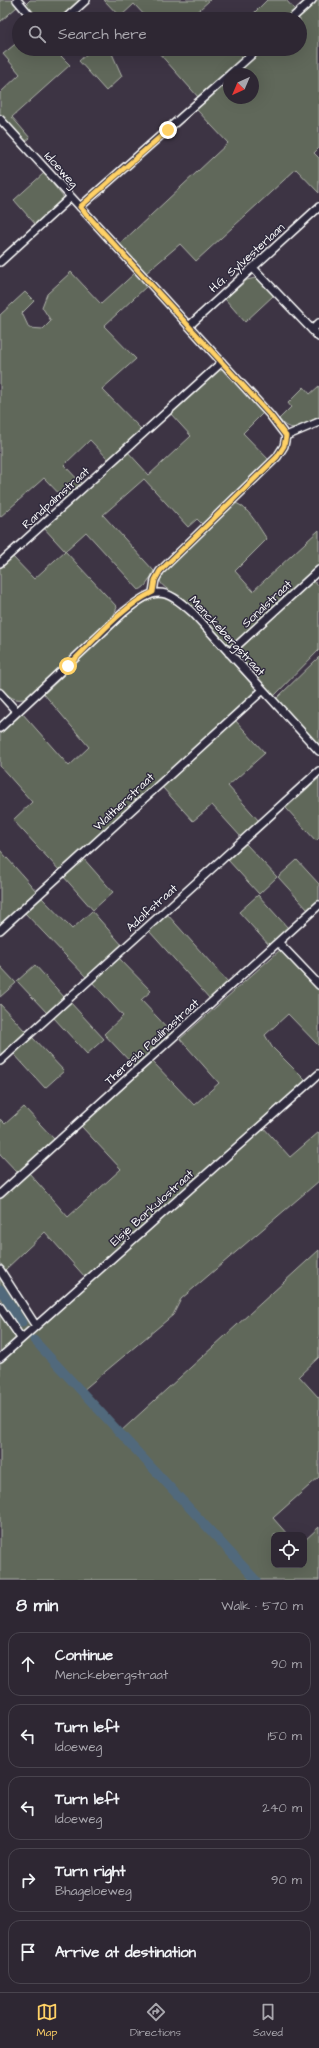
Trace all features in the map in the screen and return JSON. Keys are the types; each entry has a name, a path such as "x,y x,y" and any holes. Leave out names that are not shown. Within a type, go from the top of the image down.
{"street":[{"path":"17,0 27,12"},
{"path":"73,12 86,0"},
{"path":"299,12 312,0"},
{"path":"236,68 250,56"},
{"path":"80,207 223,79"},
{"name":"Idoeweg","path":"0,119 190,325 274,419 286,436"},
{"path":"0,262 71,197"},
{"name":"H.G. Sylvesterlaan","path":"190,325 319,208"},
{"path":"253,268 319,337"},
{"path":"312,330 319,323"},
{"name":"Randpalmstraat","path":"0,563 222,362"},
{"path":"0,728 124,612 142,598 153,592 155,580 160,571 277,457 284,446 286,436 319,422"},
{"name":"Sonalstraat","path":"229,653 319,570"},
{"name":"Menckebergstraat","path":"153,592 171,596 183,604 319,752"},
{"name":"Waltherstraat","path":"0,930 263,690"},
{"path":"0,693 17,712"},
{"name":"Adolfstraat","path":"0,1061 319,771"},
{"name":"Theresia Paulinastraat","path":"0,1194 279,943 319,905"},
{"path":"279,943 319,986"},
{"name":"Elsje Borkulostraat","path":"0,1358 319,1074"},
{"path":"0,1270 36,1326"},
{"path":"0,1307 21,1338"}],"green space":[{"path":"0,0 13,0 18,6 0,22"},
{"path":"30,0 81,0 68,12 31,12 25,5"},
{"path":"104,0 210,0 197,12 141,12 134,4 125,12 115,12"},
{"path":"267,0 286,0 295,10 293,12 255,12"},
{"path":"317,0 319,0 319,148 314,153 319,158 319,193 296,169 196,261 180,244 146,273 120,244 228,143 196,109 223,84 223,104 259,104 259,68 242,68 255,56 307,56 307,12 304,12"},
{"path":"12,47 12,56 61,56 70,65 12,117 30,138 25,142 0,115 0,93 20,74 3,54"},
{"path":"84,56 113,56 122,76 106,91 79,61"},
{"path":"162,56 246,56 233,68 223,68 223,77 199,98"},
{"path":"44,173 64,198 63,201 36,225 14,200"},
{"path":"71,272 101,304 136,272 148,285 104,326 136,359 102,389 143,431 110,461 90,440 64,465 83,485 66,501 44,478 0,517 0,315 25,292 34,301 22,313 29,328 43,329 51,321 42,307 47,294"},
{"path":"255,278 259,279 274,295 245,322 225,299 247,280"},
{"path":"219,368 224,369 263,413 243,433 270,461 203,525 197,519 188,527 144,479 103,515 154,571 142,589 139,590 86,532 65,551 43,527 127,451 149,475 191,436 170,413"},
{"path":"319,386 319,417 293,428 288,427 279,419 291,407 288,403 304,387 310,394"},
{"path":"235,503 240,505 249,513 267,539 235,571 253,591 319,530 319,567 231,648 190,604 164,587 160,581 163,572"},
{"path":"65,551 117,607 113,618 28,698 12,698 0,687 0,567 12,556 34,579"},
{"path":"313,580 319,587 319,650 274,696 239,657 238,651"},
{"path":"154,598 163,598 182,607 254,687 255,692 60,871 13,820 32,802 0,766 0,734 22,713 69,766 89,747 44,694 138,605"},
{"path":"319,657 319,746 276,699"},
{"path":"235,720 265,753 228,786 259,821 241,837 212,805 193,821 162,787"},
{"path":"319,778 319,838 316,841 286,808"},
{"path":"246,844 277,877 259,894 228,860"},
{"path":"0,850 37,892 0,924"},
{"path":"83,858 113,892 93,910 63,876"},
{"path":"297,860 319,884 319,900 308,910 278,877"},
{"path":"258,895 288,928 269,945 239,912"},
{"path":"41,897 72,929 92,911 122,945 87,978 24,912"},
{"path":"167,914 228,982 210,999 149,931"},
{"path":"281,949 319,989 319,1046 288,1014 265,1035 272,1047 307,1082 85,1277 45,1232 5,1270 0,1262 0,1199 29,1173 68,1217 121,1169 81,1126 153,1062 194,1105 219,1083 180,1039"},
{"path":"118,957 151,991 141,1000 173,1034 135,1067 104,1034 123,1016 92,982"},
{"path":"35,965 65,998 48,1014 17,981"},
{"path":"0,966 16,983 0,997"},
{"path":"70,1002 104,1039 87,1054 53,1017"},
{"path":"0,1004 26,1032 0,1056"},
{"path":"32,1037 64,1071 45,1088 14,1054"},
{"path":"24,1107 55,1140 18,1173 0,1154 0,1119 5,1124"},
{"path":"263,1127 290,1157 319,1132 319,1181 181,1299 173,1315 82,1391 120,1432 319,1250 319,1357 299,1376 319,1398 319,1477 273,1518 285,1532 271,1532 271,1568 307,1568 307,1538 319,1527 319,1580 0,1580 0,1361"},
{"path":"0,1275 33,1326 23,1333 0,1299"},
{"path":"0,1313 17,1338 0,1354"}],"waterway":[{"path":"0,1289 22,1323"},
{"path":"34,1340 256,1580"}],"route":[{"path":"68,666 124,612 142,598 153,592 155,580 160,571 277,457 282,451 286,436 282,428 190,325 80,207 168,130"}]}
